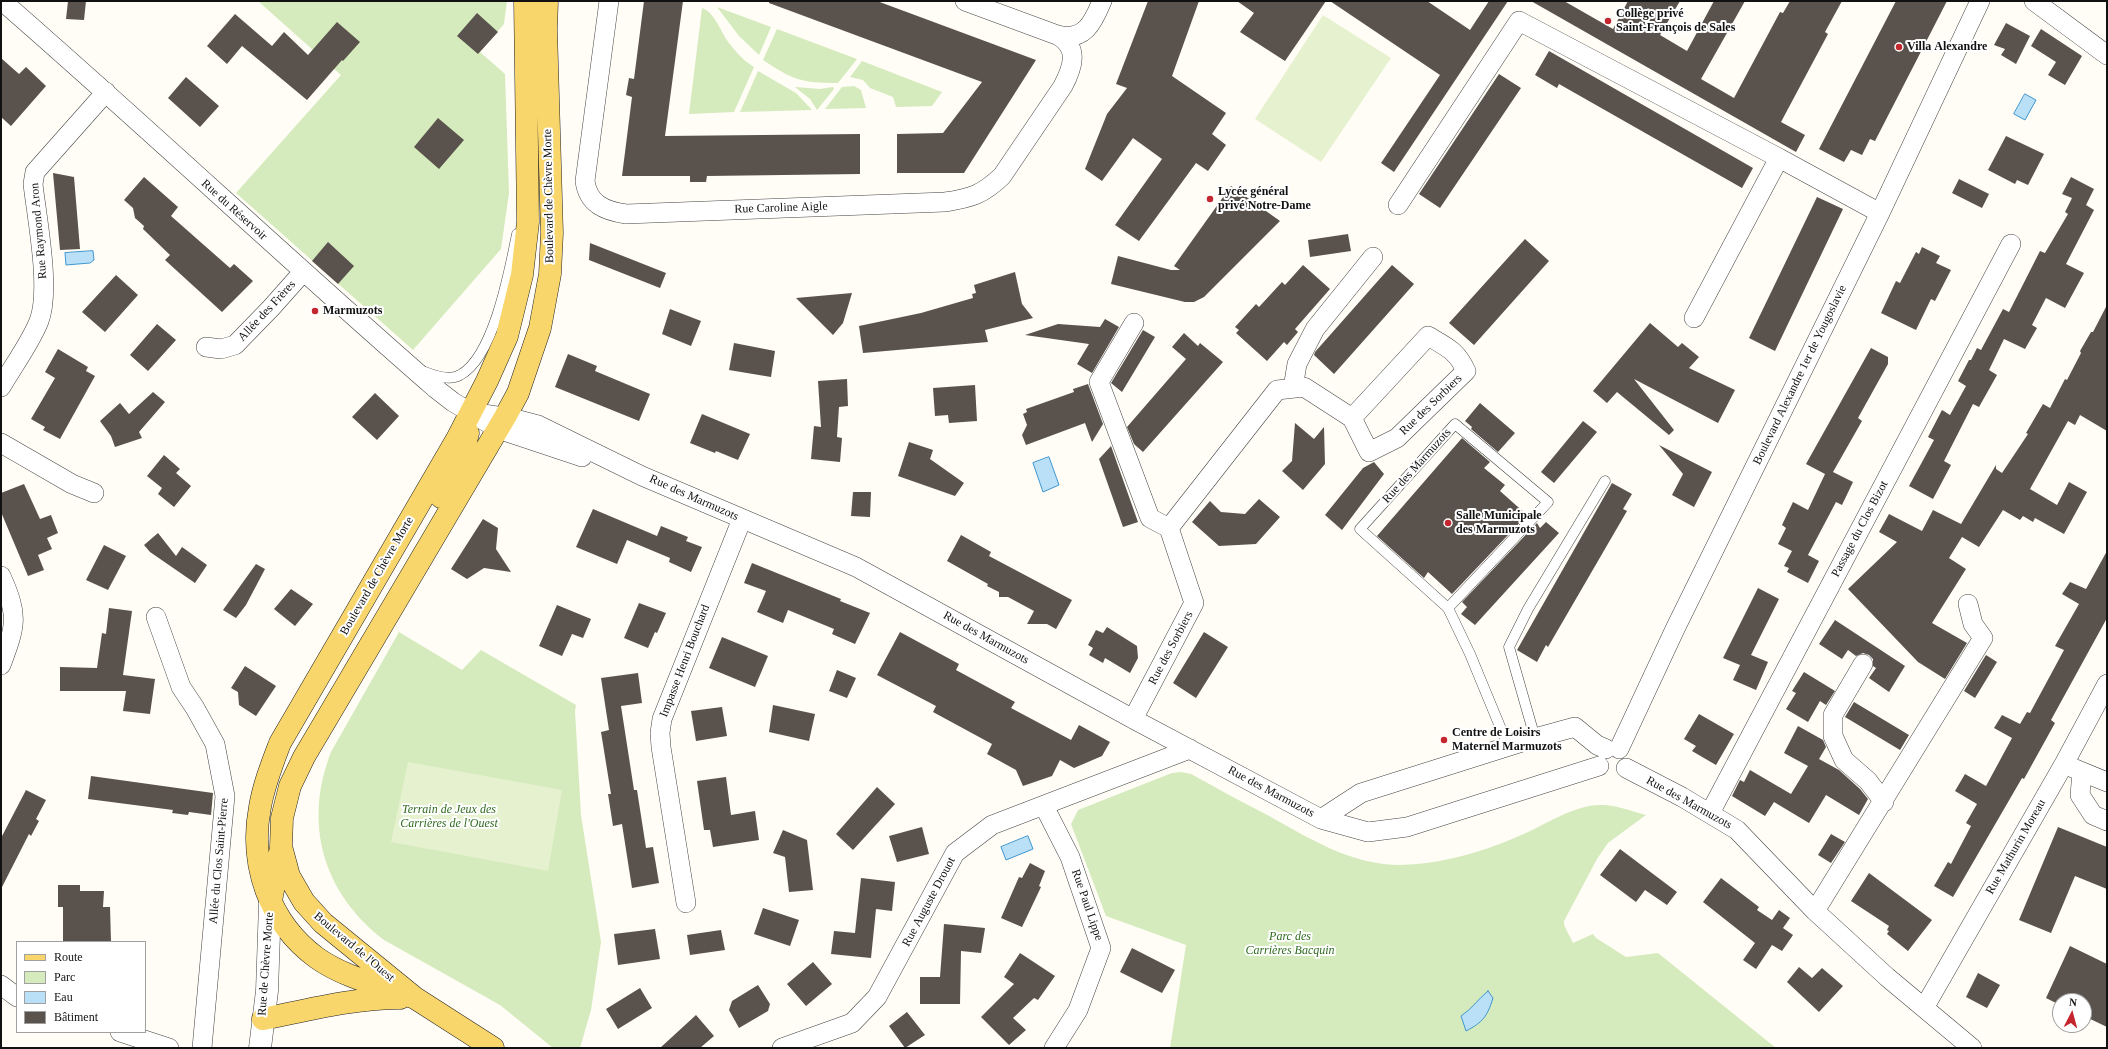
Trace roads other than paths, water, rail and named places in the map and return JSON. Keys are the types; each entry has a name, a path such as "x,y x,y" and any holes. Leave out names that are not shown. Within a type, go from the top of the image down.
{"main road":[{"name":"Boulevard de Chèvre Morte","path":"501,421 508,378 524,329 528,222 524,34 525,1"},
{"name":"Boulevard de Chèvre Morte","path":"281,847 282,818 290,786 304,757 518,392 540,328 550,274 552,233 546,29 547,1"},
{"name":"Boulevard de Chèvre Morte","path":"270,904 260,871 258,828 260,807 267,776 280,743 471,412 498,359 507,336 526,252"},
{"path":"400,592 409,552 460,465 466,444 471,412"},
{"path":"270,904 281,847"},
{"name":"Boulevard de l'Ouest","path":"281,847 289,876 304,902 323,923 415,998 493,1048"},
{"name":"Boulevard de l'Ouest","path":"270,904 282,923 296,940 317,958 347,974 415,998"},
{"path":"263,1019 347,1002 377,998 415,998"}],"street":[{"name":"Rue du Réservoir","path":"2,1 106,92 209,188 398,356 435,388 471,412"},
{"name":"Rue Caroline Aigle","path":"609,1 585,181 588,193 598,206 612,212 626,214 945,202 970,198 992,186 1002,176 1063,86 1070,69 1072,50 1069,43 1059,36 965,1"},
{"name":"Rue Caroline Aigle","path":"1059,36 1072,37 1081,33 1093,20 1102,1"},
{"name":"Boulevard Alexandre 1er de Yougoslavie","path":"1613,749 1675,629 1880,213 1980,1"},
{"path":"2034,1 2107,55"},
{"path":"1398,205 1519,21 1780,158 1880,213"},
{"name":"Rue Raymond Aron","path":"1,387 39,322 44,304 44,285 33,184 35,172 106,92"},
{"path":"1694,318 1780,158"},
{"name":"Passage du Clos Bizot","path":"1710,813 2011,244"},
{"path":"1293,388 1297,364 1314,329 1373,257"},
{"name":"Allée des Frères","path":"206,347 221,349 234,345 271,308 303,272"},
{"path":"1134,323 1099,382 1150,518 1169,528 1277,390 1304,387 1352,418"},
{"name":"Rue des Sorbiers","path":"1428,336 1450,348 1460,358 1466,371 1397,438 1369,452 1352,418 1428,336"},
{"name":"Rue des Marmuzots","path":"471,412 501,421 642,476 856,567 1133,720 1321,819 1368,832 1406,827 1599,766"},
{"path":"1,442 72,484 94,493"},
{"name":"Impasse Henri Bouchard","path":"686,903 661,747 660,733 662,718 742,519"},
{"name":"Rue des Sorbiers","path":"1133,720 1194,603 1169,528"},
{"path":"1,576 13,606 14,618 11,638 1,665"},
{"path":"1815,911 1884,802 1983,638 1973,624 1968,604"},
{"name":"Allée du Clos Saint-Pierre","path":"156,617 181,687 195,708 215,744 226,796 202,1048"},
{"path":"1863,664 1834,715 1833,736 1844,760 1868,781 1884,802"},
{"name":"Rue Mathurin Moreau","path":"1924,1008 2064,764 2107,684"},
{"name":"Rue des Marmuzots","path":"1321,819 1361,793 1508,746 1575,727 1597,746 1613,749"},
{"name":"Rue Auguste Drouot","path":"782,1048 852,1023 878,997 955,853 992,825 1190,749"},
{"path":"1613,749 1626,755 1626,768 1620,774 1612,776 1604,773 1599,766 1600,755 1613,749"},
{"path":"2064,764 2107,782"},
{"name":"Rue des Marmuzots","path":"1626,768 1710,813 1737,830 1815,911 1887,977 1972,1048"},
{"path":"2082,772 2080,794 2093,815 2107,821"},
{"name":"Rue Paul Lippe","path":"1044,806 1070,857 1101,948 1078,1010 1054,1048"},
{"name":"Rue de Chèvre Morte","path":"260,1048 267,991 270,904"},
{"path":"1,985 16,996"},
{"path":"123,1033 169,1048"}],"lane":[{"path":"398,356 425,372 437,377 459,376 475,361 500,310 528,177"},
{"name":"Rue des Marmuzots","path":"1448,608 1548,502 1455,424 1360,529 1448,608 1470,654 1508,746"},
{"path":"1535,738 1509,647 1528,609 1605,481"}],"water":[{"path":"2025,94 2036,100 2025,120 2014,114"},
{"path":"93,251 94,260 90,263 66,265 65,253"},
{"path":"1049,457 1059,485 1043,492 1033,463"},
{"path":"1028,836 1033,849 1006,860 1001,847"},
{"path":"1488,991 1493,998 1489,1010 1477,1025 1466,1031 1461,1016"}],"place":[{"name":"Collège privé Saint-François de Sales","path":"1608,21"},
{"name":"Villa Alexandre","path":"1899,47"},
{"name":"Lycée général privé Notre-Dame","path":"1210,199"},
{"name":"Marmuzots","path":"315,311"},
{"name":"Salle Municipale des Marmuzots","path":"1448,523"},
{"name":"Centre de Loisirs Maternel Marmuzots","path":"1444,740"}],"park label":[{"name":"Terrain de Jeux des Carrières de l'Ouest","path":"449,817"},
{"name":"Parc des Carrières Bacquin","path":"1290,944"}]}
